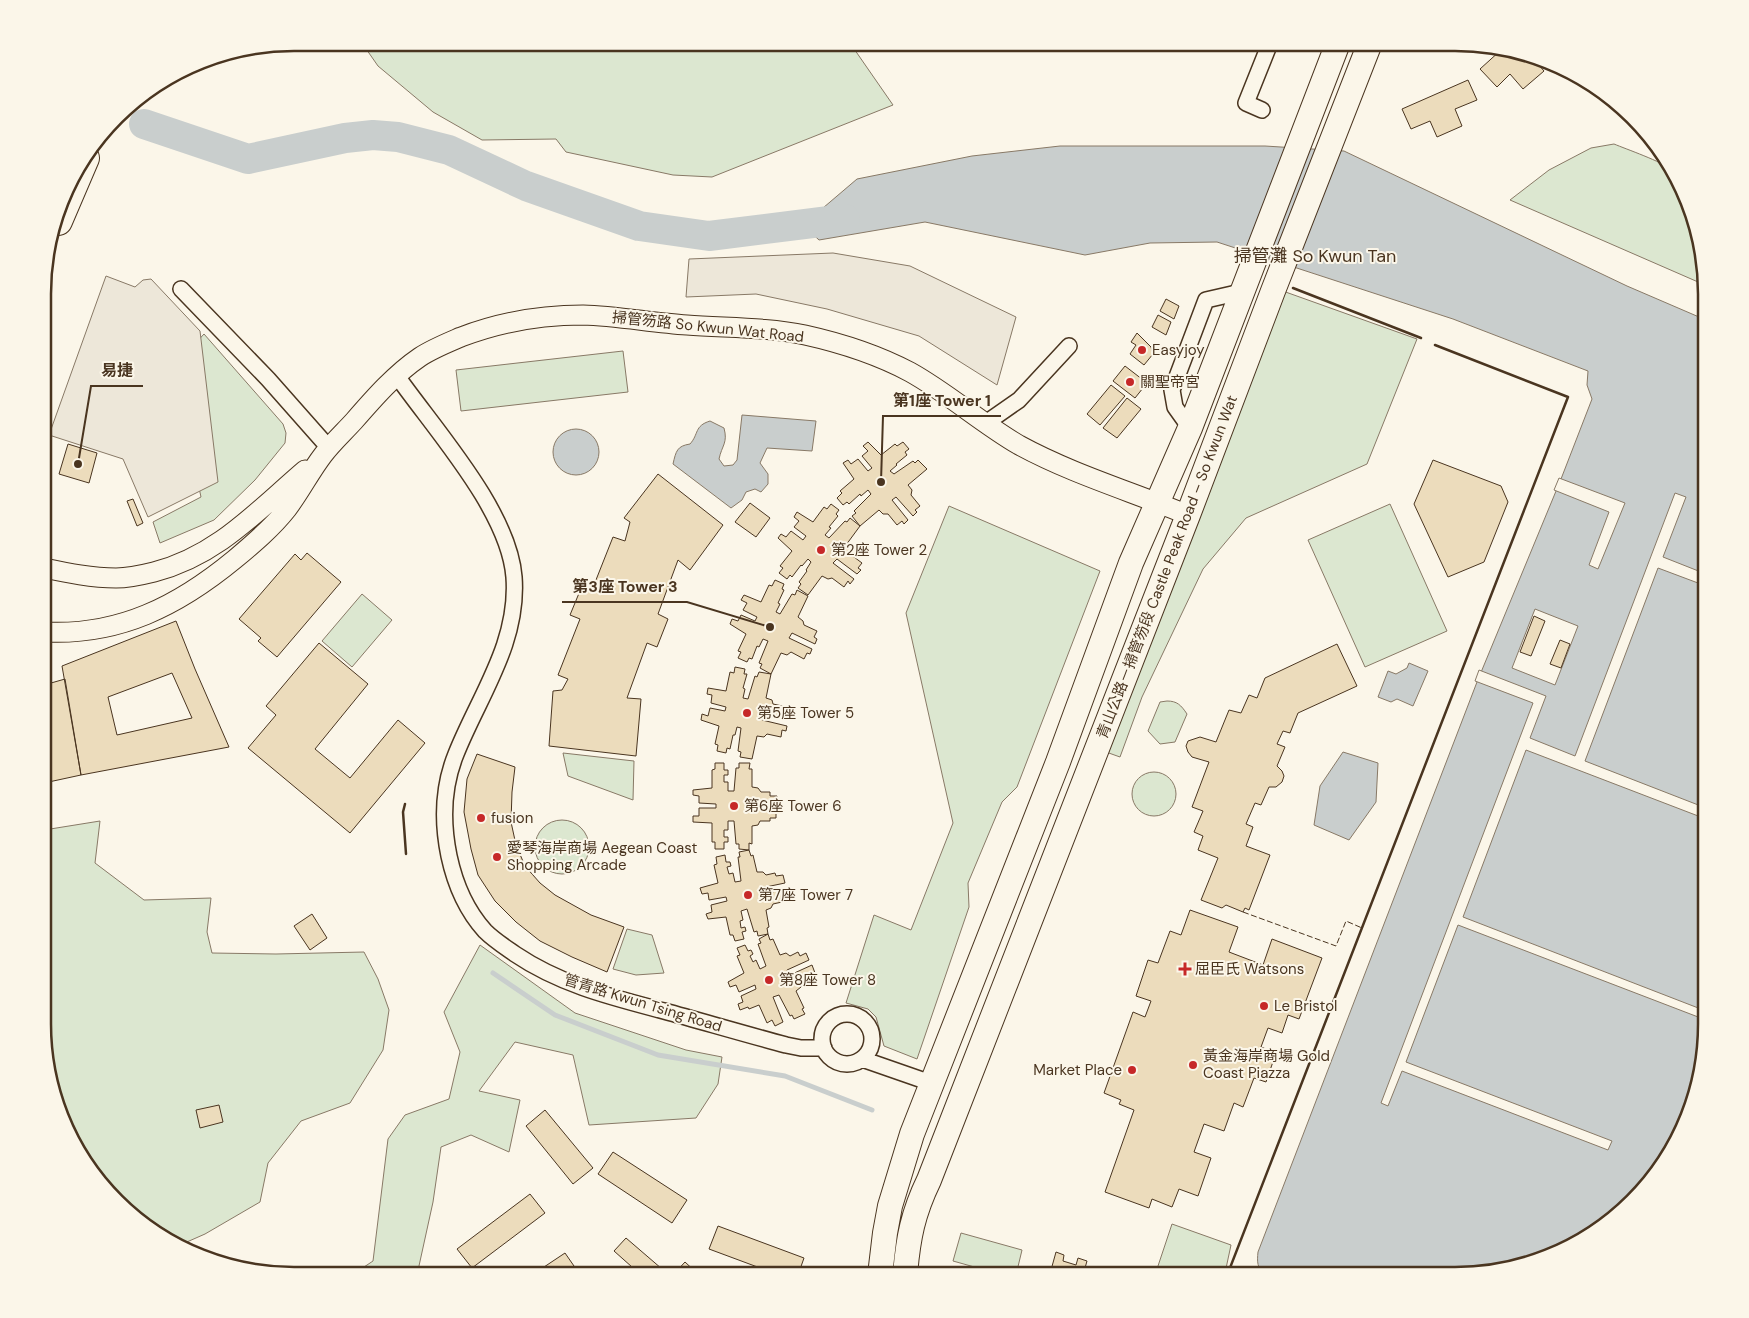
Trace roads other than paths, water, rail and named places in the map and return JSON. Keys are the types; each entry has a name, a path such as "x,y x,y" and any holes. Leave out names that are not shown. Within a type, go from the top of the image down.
{"main road":[{"name":"青山公路－掃管笏段 Castle Peak Road – So Kwun Wat","path":"881,1267 890,1206 901,1166 931,1083 1058,762 1131,562 1190,428 1335,51"},
{"name":"青山公路－掃管笏段 Castle Peak Road – So Kwun Wat","path":"906,1267 909,1235 914,1217 1367,51"}],"street":[{"path":"1262,110 1246,103 1267,51"},
{"path":"1190,428 1175,407 1172,390 1193,333 1206,300 1244,286"},
{"path":"181,289 268,378 326,452"},
{"name":"掃管笏路 So Kwun Wat Road","path":"51,569 77,575 117,578 141,575 185,562 222,541 326,452 397,376 420,357 443,345 495,326 530,318 555,316 612,317 668,324 774,331 801,334 828,341 885,360 912,374 1018,444 1064,466 1188,515"},
{"path":"986,423 1019,400 1069,346"},
{"name":"管青路 Kwun Tsing Road","path":"397,376 461,463 487,502 503,534 514,578 513,616 500,659 456,754 447,780 445,803 446,842 456,885 469,909 486,932 506,948 527,962 579,988 786,1045 801,1048 824,1048"},
{"name":"掃管笏路 So Kwun Wat Road","path":"51,632 88,631 114,626 174,603 224,568 267,530 286,510 326,452"},
{"path":"849,1014 857,1016 869,1028 872,1036 871,1044 868,1052 862,1059 848,1064 841,1063 834,1060 824,1048 822,1040 823,1031 833,1018 849,1014"},
{"path":"862,1059 931,1083"}],"waterway":[{"path":"144,124 248,159 345,138 373,135 398,137 449,150 526,186 639,226 709,236 845,219"},
{"path":"493,973 555,1015 658,1055 785,1076 872,1110"}],"place":[{"name":"Easyjoy","path":"1142,350"},
{"name":"關聖帝宮","path":"1130,382"},
{"name":"易捷","path":"78,464"},
{"name":"第1座 Tower 1","path":"881,482"},
{"name":"第2座 Tower 2","path":"821,550"},
{"name":"第3座 Tower 3","path":"770,627"},
{"name":"第5座 Tower 5","path":"747,713"},
{"name":"第6座 Tower 6","path":"734,806"},
{"name":"fusion","path":"481,818"},
{"name":"愛琴海岸商場 Aegean Coast Shopping Arcade","path":"497,857"},
{"name":"第7座 Tower 7","path":"748,895"},
{"name":"屈臣氏 Watsons","path":"1185,969"},
{"name":"第8座 Tower 8","path":"769,980"},
{"name":"Le Bristol","path":"1264,1006"},
{"name":"黃金海岸商場 Gold Coast Piazza","path":"1193,1065"},
{"name":"Market Place","path":"1132,1070"}],"district":[{"name":"掃管灘 So Kwun Tan","path":"1315,256"}]}
